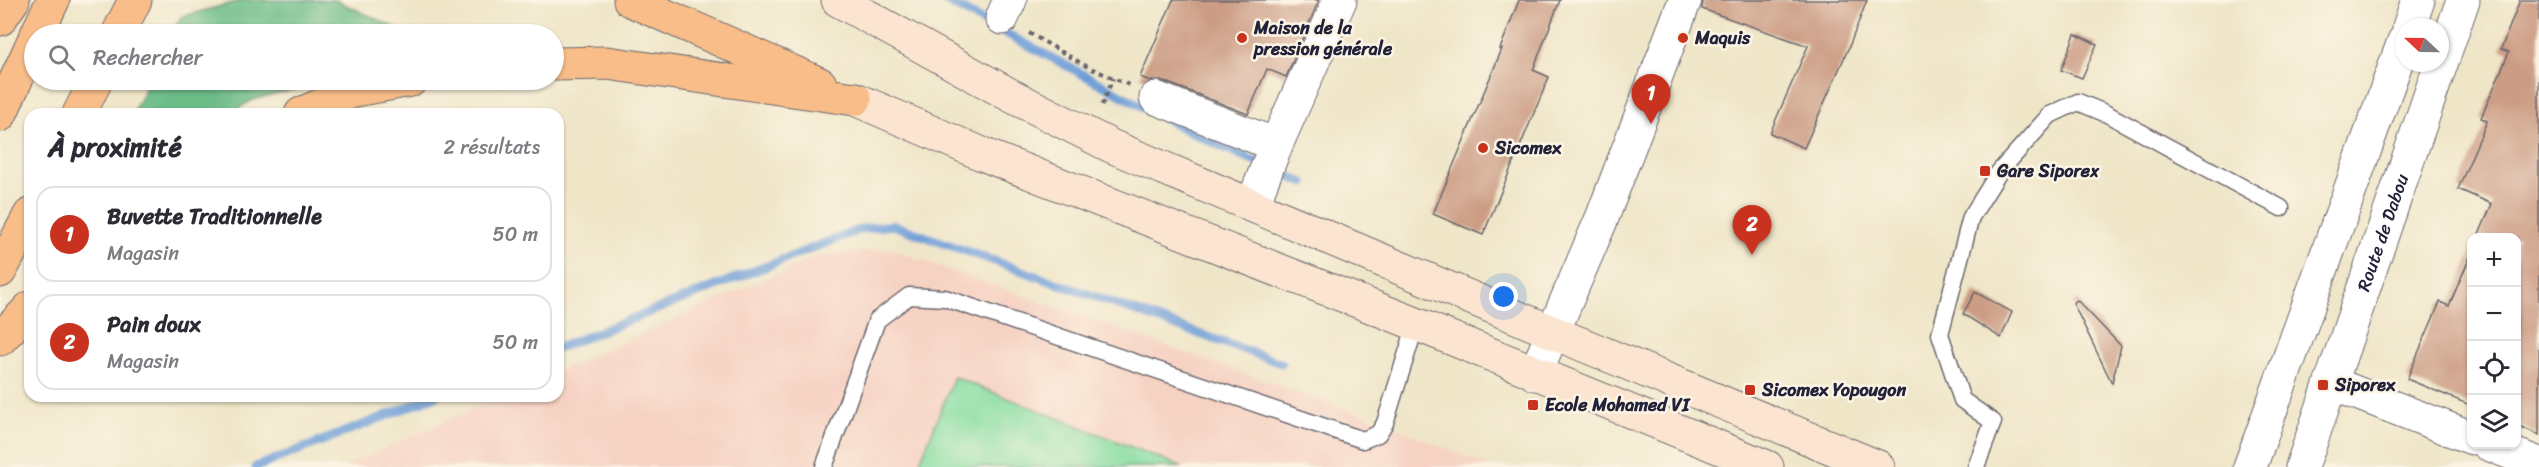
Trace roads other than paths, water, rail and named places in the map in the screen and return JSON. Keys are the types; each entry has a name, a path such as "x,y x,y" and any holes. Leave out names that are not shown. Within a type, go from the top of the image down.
{"highway":[{"path":"0,19 13,0"},
{"path":"42,24 53,0"},
{"path":"123,24 135,0"},
{"path":"630,0 855,99"},
{"path":"0,115 24,62"},
{"path":"564,64 607,63 855,99"},
{"path":"82,108 91,90"},
{"path":"316,108 356,90"},
{"path":"0,271 24,226"},
{"path":"0,339 24,314"}],"main road":[{"path":"838,0 1000,90 1111,146 1256,196 1552,332 1878,467"},
{"path":"855,99 982,154 1416,324 1767,467"}],"street":[{"path":"1256,196 1340,0"},
{"path":"1534,374 1602,218 1685,0"},
{"path":"2412,18 2418,0"},
{"name":"Route de Dabou","path":"2302,467 2463,0"},
{"path":"2250,467 2395,66"},
{"path":"1156,98 1275,148"},
{"path":"2331,383 2467,436"},
{"path":"2501,449 2539,464"}],"lane":[{"path":"1976,467 1993,422 1962,400 1940,334 1971,217 1999,172 2050,115 2078,102 2098,110 2281,208"},
{"path":"824,467 877,320 909,296 945,298 1364,440 1378,434 1385,423 1416,324"}],"waterway":[{"path":"944,0 1151,111"},
{"path":"1163,117 1194,134 1304,183"},
{"path":"564,346 861,229 893,225 1281,363"},
{"path":"256,467 421,402"}],"place":[{"name":"Maison de la pression générale","path":"1242,38"},
{"name":"Maquis","path":"1683,38"},
{"name":"Buvette Traditionnelle","path":"1651,124"},
{"name":"Sicomex","path":"1483,148"},
{"name":"Gare Siporex","path":"1985,171"},
{"name":"Pain doux","path":"1752,255"},
{"name":"Siporex","path":"2323,385"},
{"name":"Sicomex Yopougon","path":"1750,390"},
{"name":"Ecole Mohamed VI","path":"1533,405"}]}
